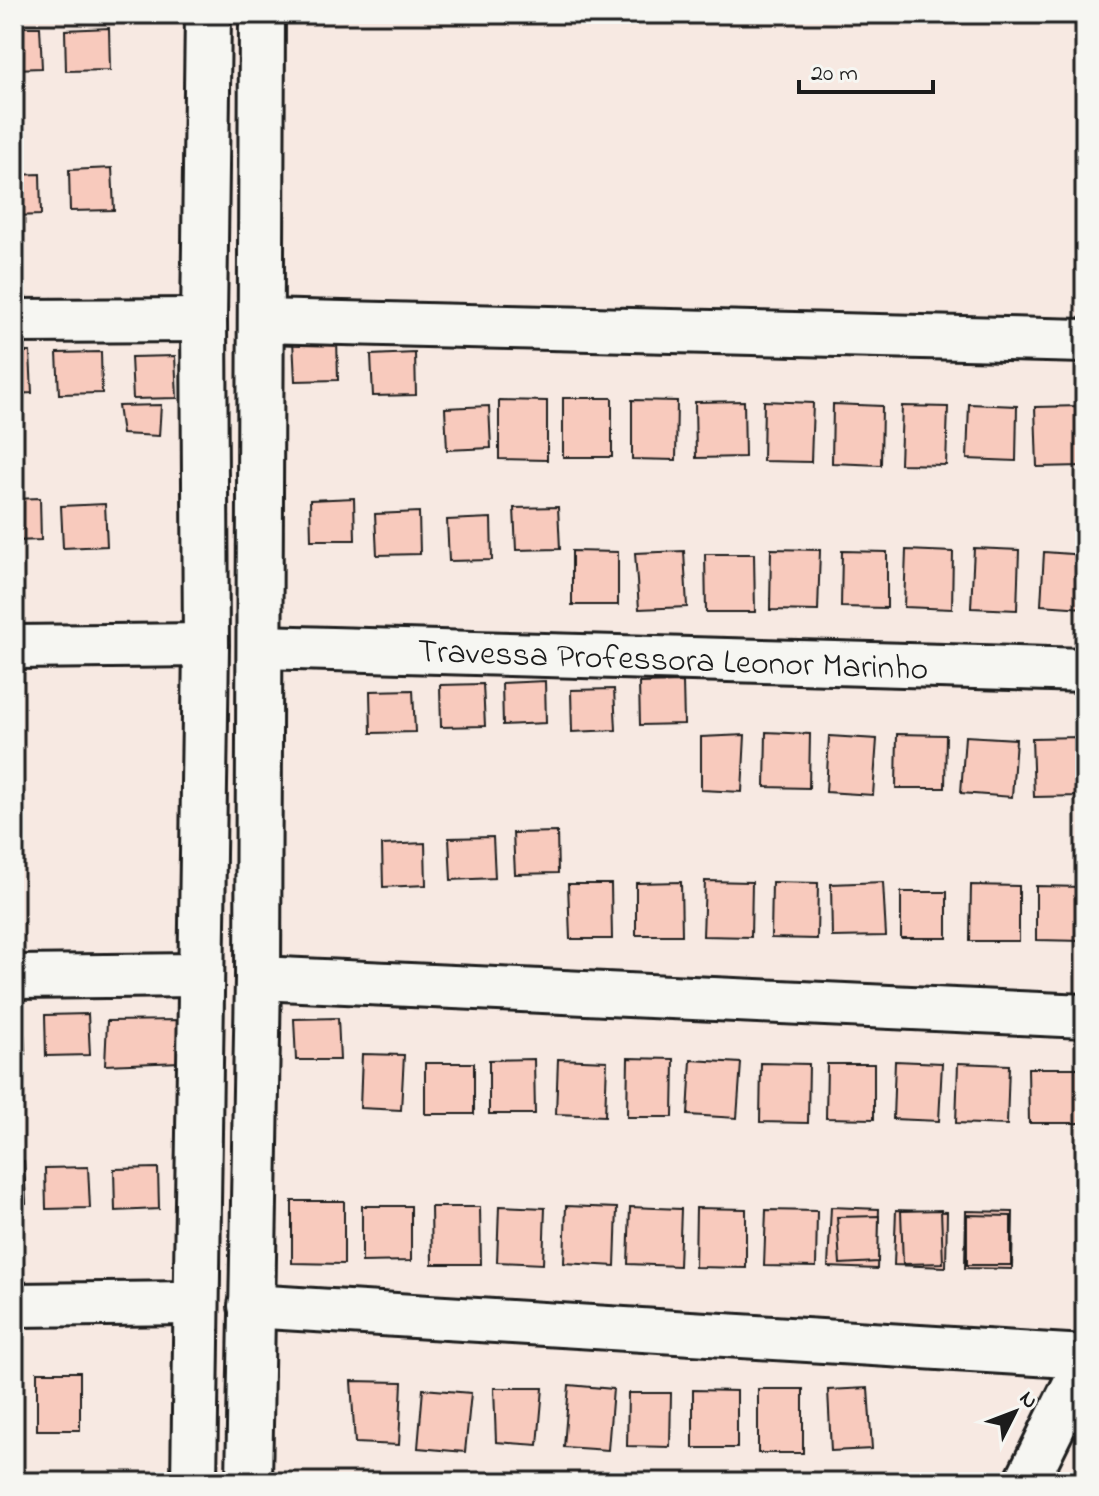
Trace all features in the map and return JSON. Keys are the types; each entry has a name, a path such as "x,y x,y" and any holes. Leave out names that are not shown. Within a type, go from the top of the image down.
{"street":[{"path":"194,1482 206,645 204,320 208,14"},
{"path":"249,1482 261,647 262,14"},
{"path":"14,321 204,320"},
{"path":"260,321 1085,341"},
{"path":"14,647 206,645"},
{"name":"Travessa Professora Leonor Marinho","path":"261,647 1085,670"},
{"path":"14,977 199,975"},
{"path":"258,978 1085,1016"},
{"path":"14,1305 195,1303"},
{"path":"250,1306 1085,1357"},
{"path":"1026,1482 1085,1363"}],"building":[{"path":"14,27 40,27 42,68 14,69"},
{"path":"109,28 110,70 66,71 65,30"},
{"path":"112,168 114,210 70,211 69,170"},
{"path":"40,174 41,215 14,216 14,175"},
{"path":"337,338 338,380 295,381 293,340"},
{"path":"14,352 30,352 32,393 14,394"},
{"path":"101,352 102,393 59,394 57,353"},
{"path":"415,353 416,395 373,396 371,355"},
{"path":"175,356 177,398 133,399 131,357"},
{"path":"563,398 612,398 612,457 563,457"},
{"path":"499,400 547,401 547,460 499,459"},
{"path":"632,400 677,401 676,460 632,459"},
{"path":"744,401 745,457 696,458 695,402"},
{"path":"764,401 813,403 811,462 763,461"},
{"path":"833,404 882,406 881,465 832,463"},
{"path":"969,404 1017,406 1016,461 967,459"},
{"path":"161,405 159,436 122,434 118,406"},
{"path":"489,406 491,448 447,450 445,408"},
{"path":"902,406 948,407 946,465 900,464"},
{"path":"1081,406 1083,466 1037,467 1035,407"},
{"path":"40,498 41,540 14,541 14,499"},
{"path":"354,498 355,540 311,540 310,500"},
{"path":"105,504 107,546 63,548 61,506"},
{"path":"558,507 560,549 516,550 514,508"},
{"path":"419,512 420,554 377,555 375,514"},
{"path":"491,518 492,560 449,561 447,520"},
{"path":"974,548 1019,550 1017,610 971,608"},
{"path":"771,549 820,550 818,611 770,610"},
{"path":"906,550 953,552 952,609 904,607"},
{"path":"572,551 618,552 618,605 572,605"},
{"path":"684,551 687,607 639,609 635,553"},
{"path":"842,551 887,552 887,608 841,607"},
{"path":"1044,552 1085,555 1084,608 1041,605"},
{"path":"705,554 754,554 755,612 706,612"},
{"path":"545,681 546,723 503,725 502,683"},
{"path":"683,682 684,724 640,725 639,683"},
{"path":"483,684 485,726 441,727 440,685"},
{"path":"614,689 616,730 572,732 571,690"},
{"path":"413,690 415,732 371,733 370,691"},
{"path":"766,732 810,734 809,788 765,787"},
{"path":"897,734 946,735 945,788 896,788"},
{"path":"745,735 742,792 701,790 701,737"},
{"path":"829,736 877,739 873,795 826,792"},
{"path":"965,736 1016,739 1012,797 961,793"},
{"path":"1079,737 1081,796 1034,797 1032,738"},
{"path":"557,832 558,873 515,874 513,833"},
{"path":"493,837 495,878 451,880 449,838"},
{"path":"425,843 426,885 383,887 382,845"},
{"path":"705,881 752,882 751,937 703,936"},
{"path":"681,882 682,935 636,935 636,883"},
{"path":"772,882 818,883 817,939 771,938"},
{"path":"883,882 886,936 832,937 831,884"},
{"path":"568,884 611,884 612,939 570,939"},
{"path":"971,885 1019,886 1019,941 970,941"},
{"path":"1036,886 1083,887 1083,941 1036,940"},
{"path":"901,892 947,892 947,938 901,938"},
{"path":"23,1012 25,1054 14,1054 14,1013"},
{"path":"88,1014 90,1055 46,1056 45,1015"},
{"path":"338,1018 340,1060 296,1060 294,1019"},
{"path":"180,1020 181,1062 105,1065 107,1021"},
{"path":"362,1054 404,1055 401,1110 360,1108"},
{"path":"628,1058 674,1059 673,1117 627,1117"},
{"path":"534,1059 535,1114 489,1114 489,1060"},
{"path":"558,1059 607,1061 605,1116 556,1114"},
{"path":"691,1060 741,1063 737,1118 688,1115"},
{"path":"895,1061 942,1063 939,1121 893,1119"},
{"path":"425,1063 474,1063 474,1114 425,1114"},
{"path":"761,1063 809,1064 808,1123 760,1122"},
{"path":"958,1063 1009,1065 1007,1125 956,1123"},
{"path":"827,1064 874,1064 874,1119 826,1118"},
{"path":"1028,1068 1080,1068 1081,1123 1029,1123"},
{"path":"14,1161 24,1161 26,1203 14,1203"},
{"path":"88,1167 90,1208 46,1209 45,1168"},
{"path":"158,1168 159,1209 115,1211 114,1169"},
{"path":"292,1201 344,1201 344,1264 292,1263"},
{"path":"362,1206 411,1206 411,1261 362,1262"},
{"path":"499,1206 545,1208 543,1264 497,1262"},
{"path":"566,1206 617,1208 615,1266 564,1263"},
{"path":"431,1207 480,1207 481,1264 432,1264"},
{"path":"630,1207 681,1209 679,1266 628,1264"},
{"path":"831,1207 879,1209 877,1269 828,1267"},
{"path":"696,1208 746,1209 746,1268 695,1267"},
{"path":"766,1210 817,1211 816,1267 764,1266"},
{"path":"896,1210 947,1212 946,1267 894,1265"},
{"path":"941,1210 943,1263 903,1264 901,1211"},
{"path":"966,1211 1013,1212 1012,1269 965,1268"},
{"path":"967,1215 1011,1216 1011,1265 967,1265"},
{"path":"879,1216 878,1262 840,1264 837,1217"},
{"path":"37,1372 80,1372 80,1430 37,1430"},
{"path":"351,1381 402,1382 399,1445 355,1443"},
{"path":"569,1385 613,1389 608,1450 564,1447"},
{"path":"494,1388 543,1388 538,1445 496,1442"},
{"path":"868,1388 872,1449 831,1451 828,1390"},
{"path":"423,1389 471,1393 465,1452 418,1448"},
{"path":"758,1389 803,1389 803,1453 758,1453"},
{"path":"693,1390 737,1391 737,1448 693,1448"},
{"path":"628,1393 671,1393 670,1447 627,1446"}]}
